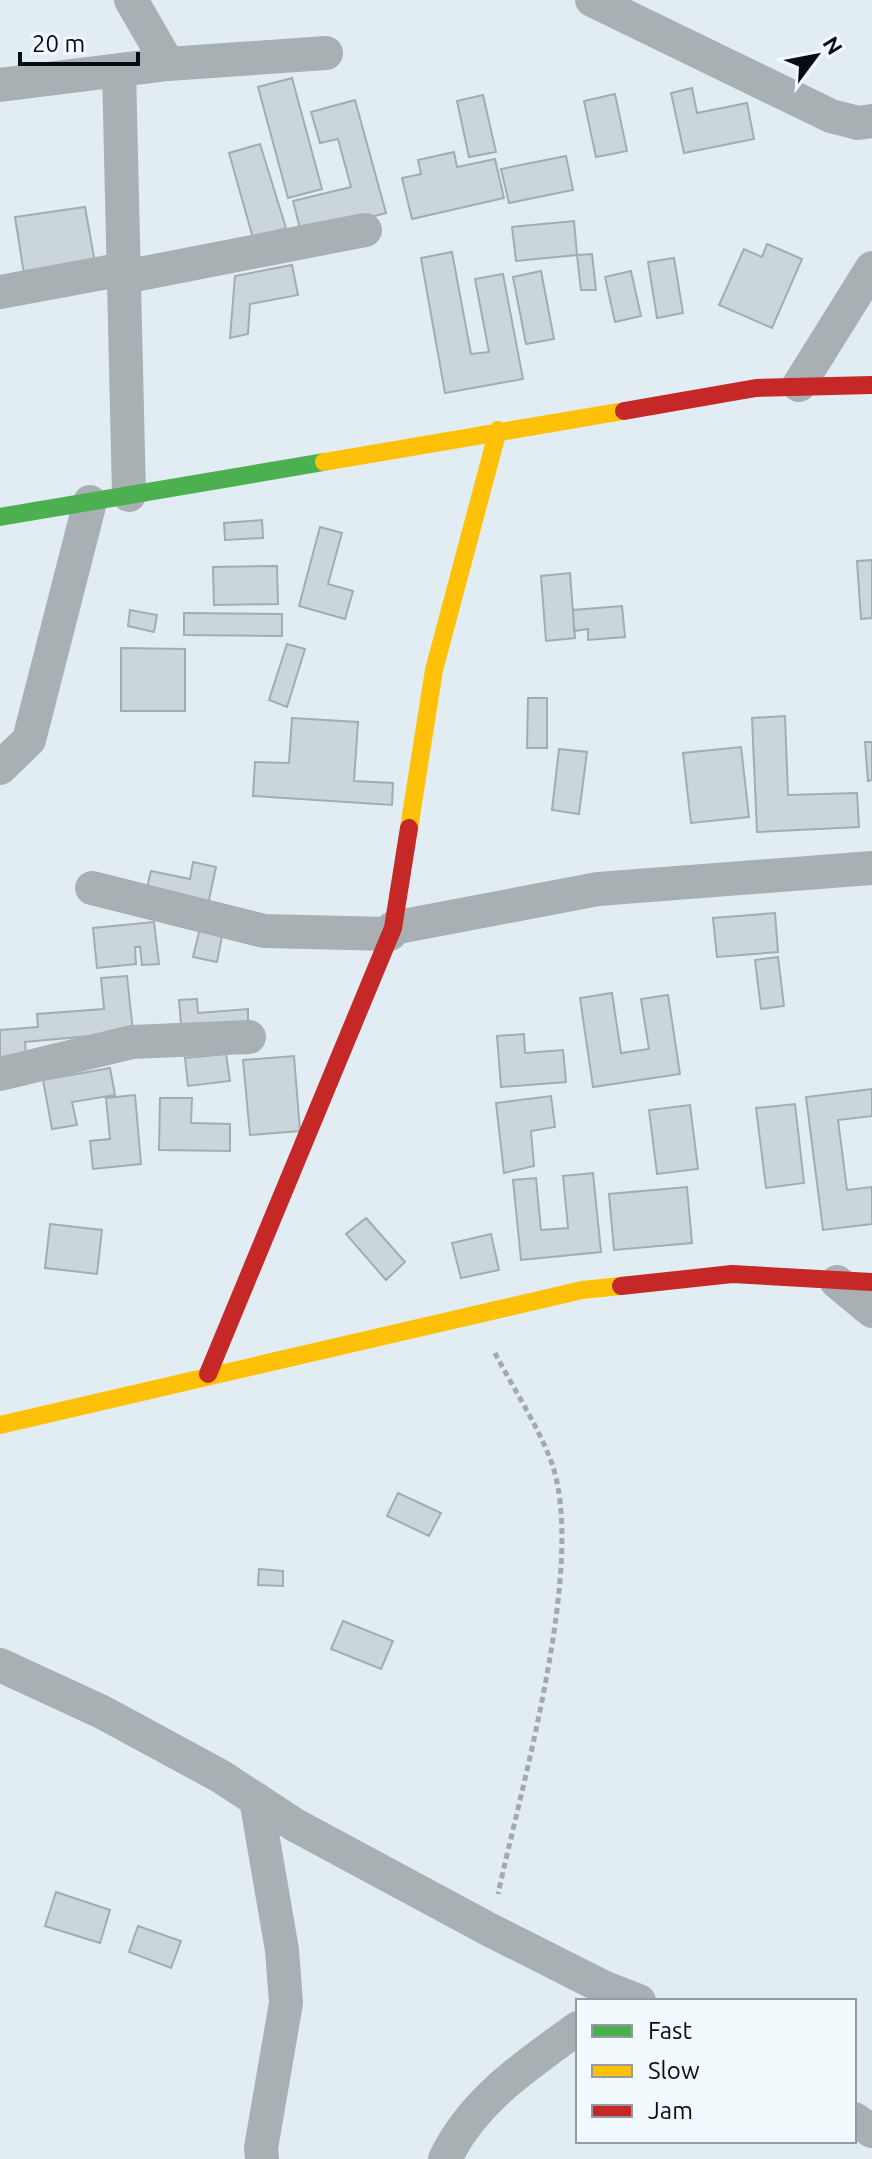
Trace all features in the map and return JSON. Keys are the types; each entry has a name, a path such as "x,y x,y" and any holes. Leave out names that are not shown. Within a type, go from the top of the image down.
{"street":[{"path":"131,0 168,64"},
{"path":"592,0 831,116 858,123 872,121"},
{"path":"0,85 168,64 326,53"},
{"path":"119,70 129,495"},
{"path":"0,292 365,230"},
{"path":"799,385 872,268"},
{"path":"0,517 756,388 872,385"},
{"path":"208,1374 392,931 434,670 498,430"},
{"path":"0,768 29,740 90,502"},
{"path":"92,888 264,931 392,931 598,889 872,868"},
{"path":"0,1074 132,1042 249,1037"},
{"path":"0,1425 208,1374 582,1290 732,1274 872,1282"},
{"path":"837,1282 872,1311"},
{"path":"0,1665 102,1712 256,1799 295,1825 626,1999"},
{"path":"256,1799 282,1950 286,2003 261,2148 262,2159"},
{"path":"445,2159 452,2144 499,2085 576,2029"}],"path":[{"path":"475,1314 551,1462 562,1513 555,1626 490,1930"}],"building":[{"path":"292,78 322,189 288,198 258,87"},
{"path":"692,88 697,113 747,103 754,139 684,153 671,93"},
{"path":"615,94 627,151 596,157 584,101"},
{"path":"483,95 496,152 469,157 457,101"},
{"path":"355,100 386,213 302,236 293,201 351,187 338,139 320,143 311,112"},
{"path":"260,144 286,228 253,238 229,153"},
{"path":"454,152 457,167 495,159 504,198 412,219 402,178 421,174 418,160"},
{"path":"566,156 573,190 509,203 501,169"},
{"path":"85,207 95,263 24,274 15,217"},
{"path":"574,221 577,255 516,261 512,227"},
{"path":"767,244 802,259 772,328 719,305 744,249 762,257"},
{"path":"452,252 471,354 489,352 475,279 503,274 523,379 445,393 421,258"},
{"path":"592,254 596,290 581,290 577,255"},
{"path":"674,258 683,313 657,318 648,262"},
{"path":"292,265 298,295 250,304 248,334 230,338 235,276"},
{"path":"541,271 554,339 526,344 513,277"},
{"path":"631,271 641,316 615,322 605,277"},
{"path":"262,520 263,538 225,540 224,523"},
{"path":"320,527 342,533 328,584 353,591 345,619 299,606"},
{"path":"872,560 872,618 861,619 857,561"},
{"path":"277,566 278,604 214,605 213,567"},
{"path":"570,573 575,638 546,641 541,576"},
{"path":"622,606 625,637 588,640 588,629 574,631 573,610"},
{"path":"130,610 157,615 154,632 128,626"},
{"path":"184,613 282,614 282,636 184,635"},
{"path":"287,644 305,649 287,707 269,700"},
{"path":"121,648 185,649 185,711 121,711"},
{"path":"528,698 547,698 547,748 527,748"},
{"path":"785,716 788,795 857,793 859,827 757,832 752,718"},
{"path":"292,718 358,722 354,781 393,783 392,805 253,796 255,762 289,763"},
{"path":"865,742 872,742 872,780 868,781"},
{"path":"741,747 749,817 691,823 683,753"},
{"path":"559,749 587,752 579,814 552,810"},
{"path":"193,862 216,867 207,909 145,896 151,871 190,879"},
{"path":"775,913 778,952 717,957 713,918"},
{"path":"202,920 224,926 217,962 193,957"},
{"path":"154,922 159,964 142,965 140,947 135,947 136,964 97,968 93,928"},
{"path":"778,957 784,1006 761,1009 755,960"},
{"path":"127,976 133,1032 25,1042 26,1056 0,1059 0,1030 38,1027 37,1014 104,1009 101,978"},
{"path":"612,993 621,1053 649,1049 641,999 668,995 680,1074 593,1087 580,998"},
{"path":"197,999 198,1013 248,1009 248,1029 182,1035 179,1000"},
{"path":"524,1034 525,1053 563,1050 566,1082 501,1087 497,1036"},
{"path":"226,1054 230,1081 188,1086 185,1058"},
{"path":"294,1056 300,1131 250,1135 243,1060"},
{"path":"110,1068 115,1095 72,1102 77,1125 52,1129 43,1080"},
{"path":"872,1089 872,1116 838,1120 847,1190 872,1187 872,1224 823,1230 806,1097"},
{"path":"135,1095 141,1164 93,1169 90,1141 110,1139 106,1098"},
{"path":"551,1096 555,1127 531,1131 534,1166 504,1173 496,1103"},
{"path":"160,1098 192,1098 191,1123 230,1124 230,1151 159,1150"},
{"path":"795,1104 804,1183 766,1188 756,1108"},
{"path":"690,1105 698,1169 657,1174 649,1110"},
{"path":"593,1173 601,1252 521,1260 513,1180 536,1178 541,1230 568,1228 563,1176"},
{"path":"687,1187 692,1243 614,1250 609,1194"},
{"path":"366,1218 405,1262 386,1280 346,1234"},
{"path":"50,1224 102,1230 97,1274 45,1268"},
{"path":"491,1234 499,1270 461,1278 452,1243"},
{"path":"398,1493 441,1513 429,1536 387,1516"},
{"path":"259,1569 283,1571 283,1586 258,1585"},
{"path":"343,1621 393,1641 381,1669 331,1649"},
{"path":"56,1892 110,1910 100,1943 45,1926"},
{"path":"138,1926 181,1941 171,1968 129,1952"}],"traffic: fast":[{"path":"0,517 324,462"}],"traffic: slow":[{"path":"324,462 624,411"},
{"path":"409,828 434,670 498,430"},
{"path":"0,1425 582,1290 621,1286"}],"traffic: jam":[{"path":"624,411 756,388 872,385"},
{"path":"208,1374 393,928 409,828"},
{"path":"621,1286 732,1274 872,1282"}]}
